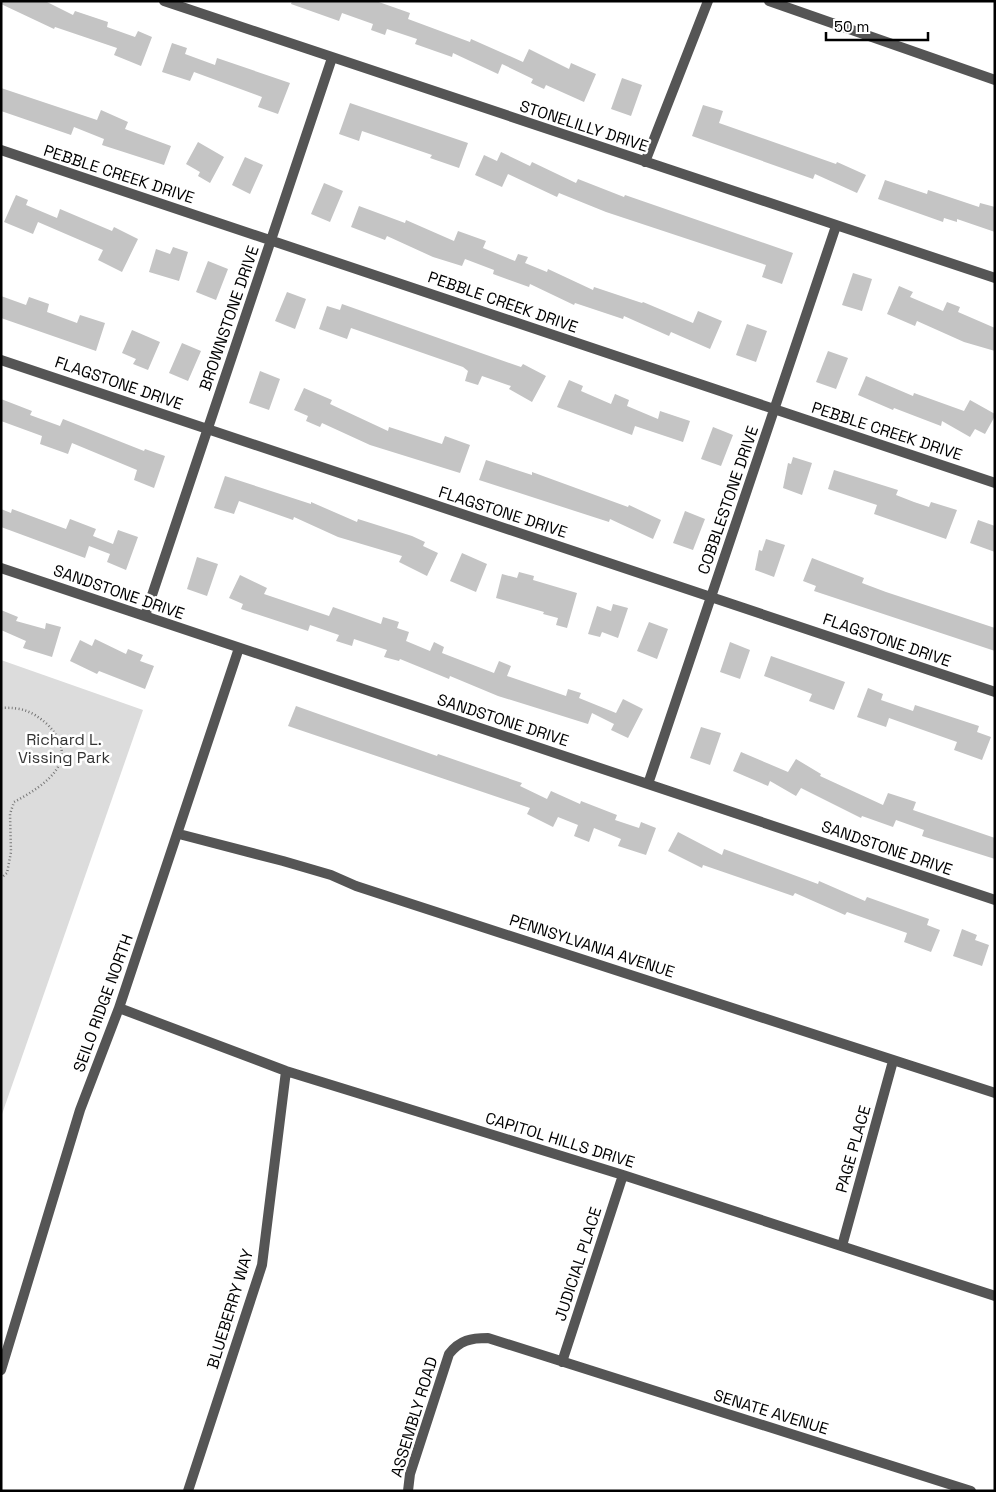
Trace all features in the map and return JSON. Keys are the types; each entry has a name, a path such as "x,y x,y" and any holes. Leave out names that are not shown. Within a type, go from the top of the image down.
{"street":[{"name":"STONELILLY DRIVE","path":"164,1 995,278"},
{"path":"645,162 708,1"},
{"path":"769,1 995,80"},
{"name":"BROWNSTONE DRIVE","path":"145,616 332,58"},
{"name":"PEBBLE CREEK DRIVE","path":"1,150 995,483"},
{"name":"COBBLESTONE DRIVE","path":"648,784 836,226"},
{"name":"FLAGSTONE DRIVE","path":"1,360 995,692"},
{"name":"SANDSTONE DRIVE","path":"1,568 995,900"},
{"name":"SEILO RIDGE NORTH","path":"1,1370 65,1157 119,1008 239,648"},
{"name":"PENNSYLVANIA AVENUE","path":"178,834 331,876 356,886 995,1093"},
{"name":"CAPITOL HILLS DRIVE","path":"119,1008 286,1072 623,1175 995,1296"},
{"name":"PAGE PLACE","path":"842,1246 894,1061"},
{"name":"BLUEBERRY WAY","path":"188,1491 262,1265 286,1072"},
{"name":"JUDICIAL PLACE","path":"562,1362 623,1175"},
{"name":"ASSEMBLY ROAD","path":"408,1491 410,1474 449,1354 455,1346 469,1338 488,1338 562,1362"},
{"name":"SENATE AVENUE","path":"562,1362 971,1491"}],"path":[{"path":"1,708 18,707 35,714 57,734 62,748 59,764 51,778 43,786 14,802 10,814 11,852 7,873 1,878"}],"green space":[{"name":"Richard L. Vissing Park","path":"1,660 143,710 1,1117"}],"building":[{"path":"1,1 45,1 73,15 75,11 108,22 107,27 135,37 138,31 152,37 141,66 114,55 117,48 55,27 54,29 1,4"},
{"path":"292,1 376,1 410,13 408,19 470,42 471,39 523,62 529,49 569,69 571,63 596,74 584,102 546,85 544,89 531,83 533,79 502,64 498,74 453,53 452,57 415,44 417,39 387,29 385,35 371,30 373,24 342,13 339,21 291,4"},
{"path":"172,43 187,48 185,54 215,65 217,58 290,83 278,114 258,107 262,97 194,72 190,81 162,72"},
{"path":"622,78 642,85 631,116 611,109"},
{"path":"1,88 97,120 101,110 128,122 125,129 171,146 164,165 102,145 104,139 74,127 71,135 1,111"},
{"path":"350,103 468,143 459,168 430,158 432,155 362,131 359,141 339,134"},
{"path":"703,105 723,111 719,123 836,164 837,162 866,175 857,193 815,174 813,179 692,136"},
{"path":"198,142 224,157 210,183 198,176 200,172 186,164"},
{"path":"501,152 530,166 532,162 576,183 578,179 624,197 625,195 793,253 782,284 762,277 766,265 606,212 559,193 557,197 508,174 502,187 475,175 484,155 497,161"},
{"path":"245,157 263,165 250,194 232,185"},
{"path":"885,180 927,194 928,190 979,207 980,203 995,207 995,232 957,219 957,222 944,218 943,222 878,199"},
{"path":"324,183 343,191 330,222 311,214"},
{"path":"16,195 28,200 26,205 57,218 60,209 112,231 114,227 138,239 122,272 98,260 103,250 38,222 33,234 4,222"},
{"path":"359,206 405,223 406,220 454,241 458,231 486,241 483,248 515,261 518,254 528,257 525,263 547,272 548,269 593,290 594,287 643,302 693,323 698,311 722,321 710,349 671,332 669,336 624,316 623,319 575,303 574,305 530,284 529,287 493,274 494,270 465,259 462,266 433,257 387,236 385,240 351,227"},
{"path":"173,247 188,252 179,281 149,272 156,249 170,254"},
{"path":"208,261 228,269 216,300 196,292"},
{"path":"853,273 872,279 862,311 842,305"},
{"path":"899,286 913,292 910,297 943,311 947,302 960,307 958,312 995,328 995,351 964,342 917,321 915,326 887,314"},
{"path":"287,292 306,299 295,329 275,321"},
{"path":"1,296 26,305 29,297 49,304 47,312 77,323 80,315 105,323 96,351 1,318"},
{"path":"342,304 521,367 523,364 546,376 532,402 509,389 511,386 482,376 478,385 465,381 468,371 463,367 351,328 347,339 319,329 327,306 340,310"},
{"path":"747,324 767,331 756,362 736,355"},
{"path":"132,330 160,342 148,370 133,364 136,359 122,353"},
{"path":"182,343 201,351 188,381 169,373"},
{"path":"828,351 848,358 836,389 816,382"},
{"path":"260,371 280,379 269,410 249,403"},
{"path":"866,376 913,396 914,393 964,411 970,400 995,414 995,416 985,434 975,429 970,437 942,421 941,426 894,408 893,410 858,395"},
{"path":"569,380 583,386 581,391 611,404 615,394 629,400 627,406 658,419 660,411 690,421 683,442 635,426 632,435 557,407"},
{"path":"304,388 332,400 330,404 388,431 389,427 442,444 445,436 470,445 460,473 370,445 322,423 320,427 306,421 308,416 294,410"},
{"path":"1,399 32,411 30,415 60,426 63,419 144,451 145,449 165,456 154,488 134,480 137,470 72,443 68,454 40,444 42,436 1,421"},
{"path":"713,427 733,435 721,466 701,459"},
{"path":"793,457 812,463 802,495 783,488 788,463 791,464"},
{"path":"486,460 532,475 532,472 628,507 629,505 661,520 653,539 610,519 609,522 479,480"},
{"path":"834,470 898,490 896,495 929,507 931,502 957,510 946,539 874,514 877,505 828,489"},
{"path":"225,476 311,504 311,502 357,522 358,519 412,536 425,542 423,546 438,553 427,576 399,562 402,556 338,537 294,517 293,520 239,501 234,514 214,508"},
{"path":"1,509 11,513 12,509 66,529 70,519 96,529 93,536 113,544 118,530 138,537 126,570 107,562 110,554 89,546 85,558 1,527"},
{"path":"685,511 705,519 693,550 673,543"},
{"path":"978,520 995,526 995,552 970,543"},
{"path":"766,539 785,545 774,577 755,570 759,550 762,551"},
{"path":"462,553 487,564 476,592 450,581"},
{"path":"197,557 218,564 207,596 187,589"},
{"path":"812,558 864,578 862,583 995,628 995,651 814,591 816,586 803,581"},
{"path":"519,572 534,576 533,580 577,593 567,628 556,625 558,618 543,614 544,612 496,598 502,574 517,578"},
{"path":"240,575 267,588 264,594 329,616 333,607 381,624 383,617 399,622 397,628 409,632 406,641 430,651 434,642 444,647 442,653 494,673 499,661 511,666 507,676 566,696 568,689 581,693 579,698 616,713 623,699 643,709 628,738 611,730 614,724 592,713 588,724 498,696 450,676 449,679 400,659 399,661 384,657 387,650 354,639 352,646 336,641 339,635 310,625 308,631 241,609 243,604 229,598"},
{"path":"613,604 628,608 618,638 602,632 600,637 588,634 597,606 611,611"},
{"path":"1,610 18,617 16,621 45,629 46,623 61,627 52,657 23,648 26,641 1,630"},
{"path":"649,622 668,629 657,659 637,651"},
{"path":"95,639 126,654 128,649 143,655 140,661 154,666 145,689 99,671 97,674 70,661 80,640 92,646"},
{"path":"730,642 750,650 740,679 720,672"},
{"path":"771,656 845,682 834,710 809,701 812,694 764,676"},
{"path":"868,688 883,694 881,700 913,711 915,705 979,726 977,732 991,737 982,760 954,750 957,742 889,718 886,727 857,717"},
{"path":"296,706 437,756 438,754 522,783 520,786 547,799 551,791 580,804 581,801 617,815 615,820 639,828 641,822 656,828 646,855 618,846 621,839 594,828 589,842 574,836 578,825 558,817 553,827 527,814 530,808 288,726"},
{"path":"701,727 721,733 710,765 690,758"},
{"path":"741,752 788,772 796,759 821,774 820,776 883,805 888,793 916,802 913,810 995,838 995,859 922,836 924,830 896,820 893,827 862,816 861,818 801,788 796,796 770,781 768,786 733,771"},
{"path":"678,832 722,855 724,849 818,884 819,881 865,901 867,897 929,919 927,925 940,930 931,952 904,942 907,933 847,912 845,915 795,893 793,896 703,865 702,868 668,851"},
{"path":"962,929 977,935 975,940 989,945 982,966 953,956"}]}
